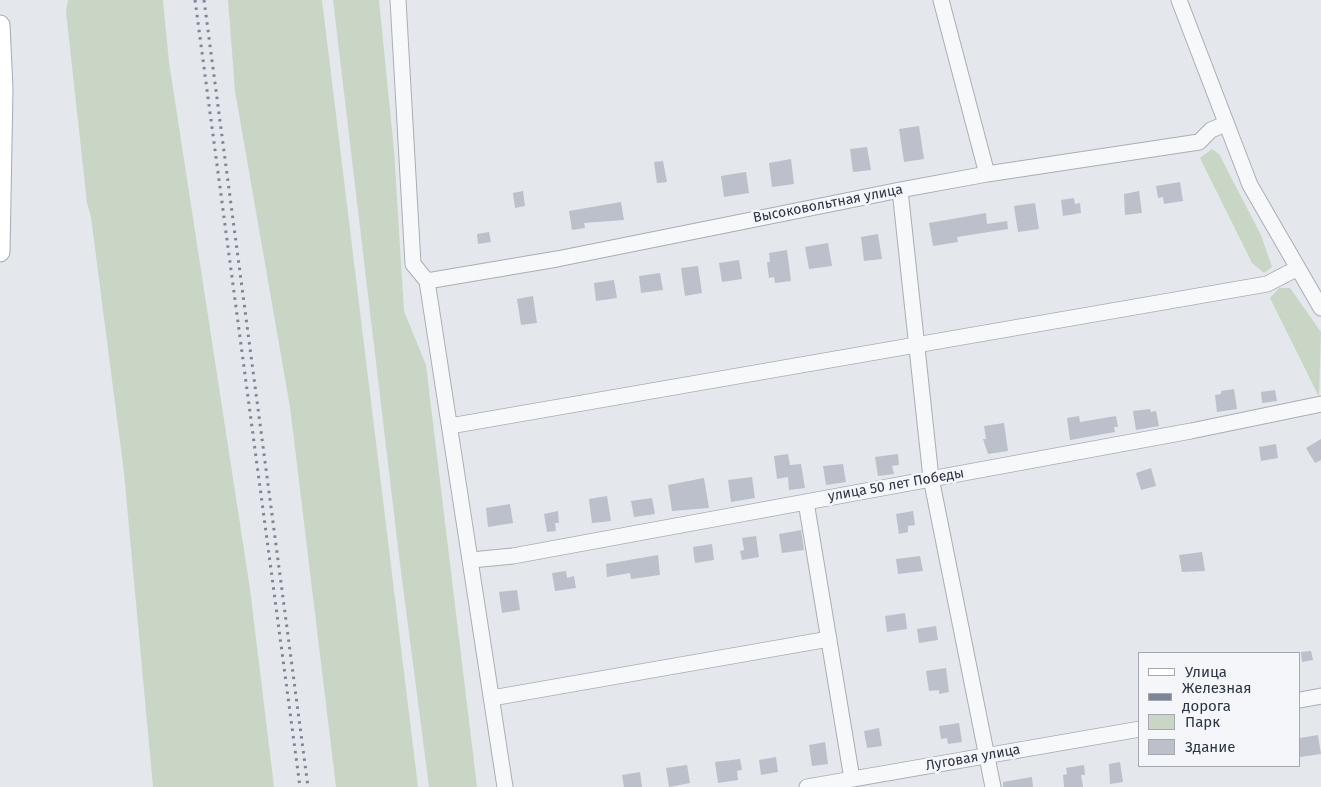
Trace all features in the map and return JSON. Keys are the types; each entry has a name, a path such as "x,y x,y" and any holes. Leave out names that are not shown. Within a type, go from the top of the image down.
{"main road":[{"path":"0,25 3,154 0,252"}],"street":[{"path":"398,0 413,264 427,281 505,787"},
{"path":"941,0 986,174"},
{"path":"1179,0 1224,124 1250,186 1296,269 1321,308"},
{"name":"Высоковольтная улица","path":"427,281 557,259 986,174 1199,142 1211,130 1224,124"},
{"path":"900,190 932,478 993,787"},
{"path":"450,426 1266,284 1296,269"},
{"name":"улица 50 лет Победы","path":"471,560 513,556 1191,431 1321,404"},
{"path":"806,502 852,779"},
{"path":"492,698 829,639"},
{"path":"1301,700 1321,696"},
{"name":"Луговая улица","path":"807,787 1138,729"}],"green space":[{"path":"68,0 163,0 169,62 250,589 274,787 153,787 124,473 91,217 87,203 66,12"},
{"path":"228,0 322,0 418,787 336,787 290,407 235,91"},
{"path":"333,0 379,0 394,150 404,311 426,365 477,787 429,787 399,556"},
{"path":"1212,149 1219,154 1261,235 1272,267 1264,273 1252,263 1200,158"},
{"path":"1279,288 1290,288 1321,332 1319,397 1270,298"}],"building":[{"path":"919,126 924,159 904,162 899,129"},
{"path":"867,147 871,170 853,172 850,149"},
{"path":"791,159 794,184 772,187 769,163"},
{"path":"663,161 667,182 657,183 654,162"},
{"path":"746,172 749,193 724,197 721,176"},
{"path":"1180,182 1183,201 1164,204 1163,197 1158,198 1156,186"},
{"path":"523,191 525,206 515,208 513,193"},
{"path":"1139,191 1142,213 1125,215 1124,194"},
{"path":"1074,198 1075,204 1080,203 1081,213 1063,216 1061,200"},
{"path":"621,202 624,220 584,223 585,228 572,230 569,211"},
{"path":"1035,203 1039,229 1018,232 1014,206"},
{"path":"986,213 987,224 1007,221 1008,229 957,237 958,242 933,246 929,223"},
{"path":"489,232 491,242 478,244 477,234"},
{"path":"878,234 882,259 864,261 861,237"},
{"path":"828,243 832,266 809,269 805,247"},
{"path":"787,250 791,281 775,283 774,277 769,278 767,262 770,262 769,253"},
{"path":"739,260 742,279 722,282 719,263"},
{"path":"698,266 702,293 685,296 681,268"},
{"path":"660,273 663,290 641,293 639,276"},
{"path":"614,280 617,298 596,301 594,283"},
{"path":"533,296 537,323 521,325 517,299"},
{"path":"1234,389 1237,409 1217,412 1215,395 1221,394 1221,391"},
{"path":"1275,390 1277,401 1262,403 1261,392"},
{"path":"1150,409 1151,412 1156,411 1159,426 1136,430 1133,411"},
{"path":"1079,416 1080,422 1116,416 1118,427 1114,427 1115,432 1070,440 1067,418"},
{"path":"1004,423 1008,451 988,454 983,439 986,439 984,426"},
{"path":"1321,439 1321,460 1315,463 1306,448"},
{"path":"1276,444 1278,458 1261,461 1259,447"},
{"path":"788,454 790,465 801,464 805,488 789,490 788,477 777,479 774,456"},
{"path":"898,454 899,465 892,466 894,474 878,476 875,457"},
{"path":"843,464 846,482 826,485 823,466"},
{"path":"1151,468 1156,486 1141,490 1136,473"},
{"path":"752,477 755,498 731,502 728,480"},
{"path":"704,478 709,508 672,511 668,485"},
{"path":"607,496 611,521 592,523 589,499"},
{"path":"652,498 655,514 634,517 631,501"},
{"path":"510,504 513,523 488,527 486,508"},
{"path":"558,511 559,523 555,523 556,531 547,532 544,514"},
{"path":"913,511 915,525 908,526 908,532 899,534 896,514"},
{"path":"801,530 804,550 782,553 779,534"},
{"path":"756,536 759,557 742,560 740,551 744,550 742,538"},
{"path":"712,544 714,560 695,563 693,547"},
{"path":"1202,552 1205,571 1182,572 1179,555"},
{"path":"658,555 660,575 631,579 630,573 607,577 606,564"},
{"path":"920,556 923,571 898,574 896,559"},
{"path":"566,571 567,578 574,576 576,588 555,591 552,573"},
{"path":"517,590 520,610 502,613 499,592"},
{"path":"905,613 907,629 887,632 885,616"},
{"path":"936,626 938,640 919,643 917,629"},
{"path":"1311,651 1313,660 1302,662 1301,652"},
{"path":"946,668 949,692 939,694 939,690 929,691 926,671"},
{"path":"959,723 962,742 948,744 947,738 941,739 939,726"},
{"path":"879,728 882,746 867,748 864,731"},
{"path":"1318,735 1321,754 1301,757 1301,738"},
{"path":"825,742 828,764 812,766 809,745"},
{"path":"776,757 778,772 761,775 759,760"},
{"path":"740,759 742,770 737,771 738,780 718,783 715,762"},
{"path":"1120,762 1123,782 1110,784 1109,764"},
{"path":"687,765 690,783 669,787 666,768"},
{"path":"1084,765 1085,775 1081,775 1083,787 1064,787 1063,775 1067,774 1066,768"},
{"path":"640,772 642,787 624,787 622,775"},
{"path":"1032,777 1033,787 1003,787 1003,782"}],"railway":[{"path":"195,0 300,787"},
{"path":"204,0 308,787"}]}
